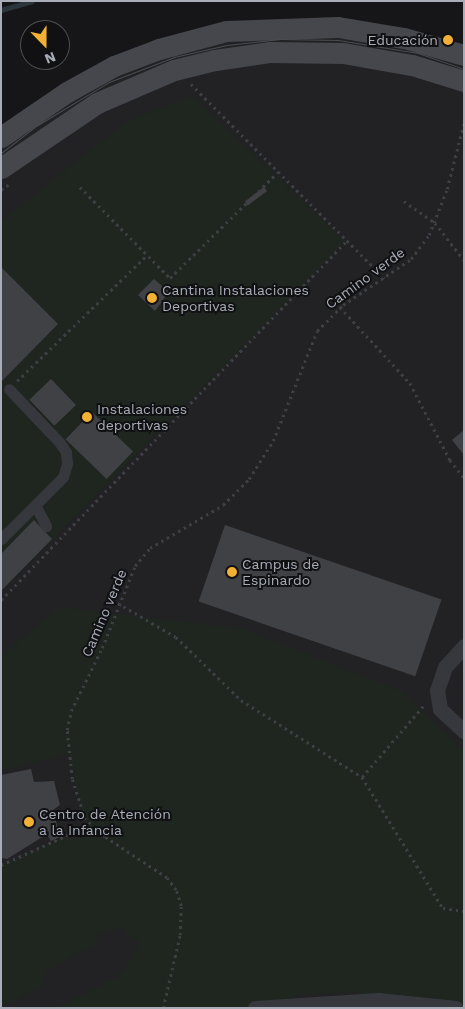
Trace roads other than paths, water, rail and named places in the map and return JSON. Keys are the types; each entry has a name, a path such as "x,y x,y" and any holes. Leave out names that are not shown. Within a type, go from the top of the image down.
{"main road":[{"path":"1,137 66,92 114,66 159,49 226,31 338,27 404,38 464,55"},
{"path":"7,175 97,102 174,70 215,60 288,51 343,53 412,65 464,81"}],"street":[{"path":"1,540 63,477 66,452 9,389"},
{"path":"35,505 46,526"},
{"path":"464,646 445,667 437,690 440,709 464,731"},
{"path":"255,1008 378,1000 456,1008"}],"waterway":[{"path":"1,10 32,1"}],"tram line":[{"path":"1,153 36,126 109,82 174,57 227,45 280,39 338,40 418,53 464,69"}],"place":[{"name":"Educación","path":"448,40"},
{"name":"Cantina Instalaciones Deportivas","path":"152,298"},
{"name":"Instalaciones deportivas","path":"87,417"},
{"name":"Campus de Espinardo","path":"232,572"},
{"name":"Centro de Atención a la Infancia","path":"29,822"}]}
